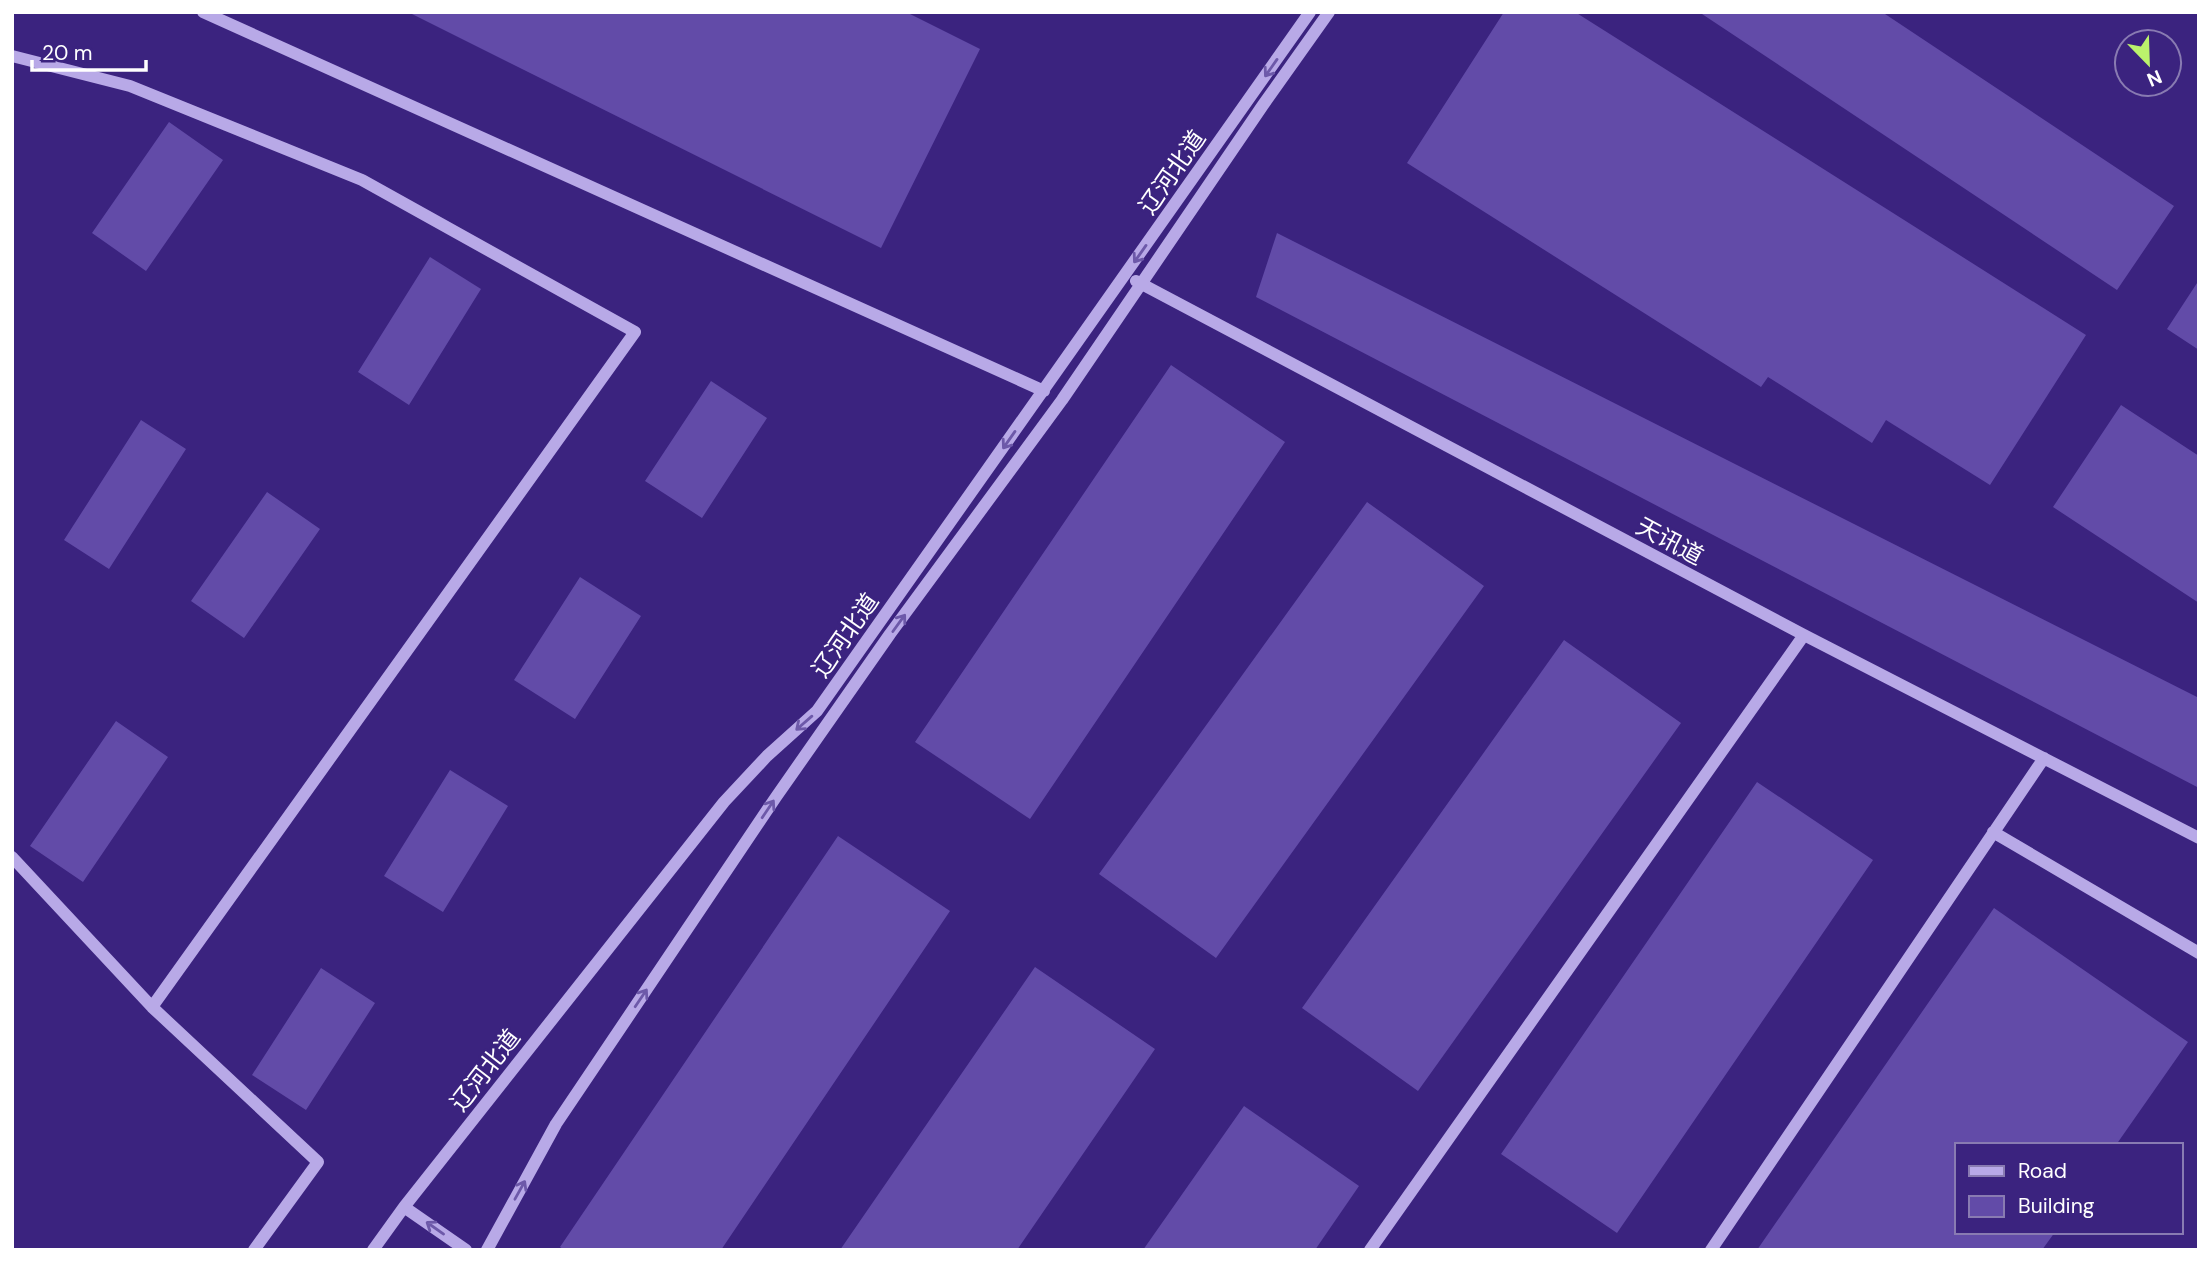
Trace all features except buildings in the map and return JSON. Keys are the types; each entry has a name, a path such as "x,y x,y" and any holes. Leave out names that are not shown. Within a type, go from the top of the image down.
{"street":[{"path":"202,12 1044,391"},
{"name":"辽河北道","path":"373,1250 404,1207 724,802 767,756 817,712 1310,12"},
{"name":"辽河北道","path":"487,1250 556,1124 776,797 898,623 1062,400 1329,12"},
{"path":"12,56 130,86 362,180 635,332 152,1007"},
{"name":"天讯道","path":"1125,275 1804,635 2199,838"},
{"path":"1370,1250 1804,635"},
{"path":"1712,1250 2043,758"},
{"path":"1993,832 2199,953"},
{"path":"12,857 152,1007 318,1162 254,1250"},
{"path":"404,1207 466,1250"}]}
